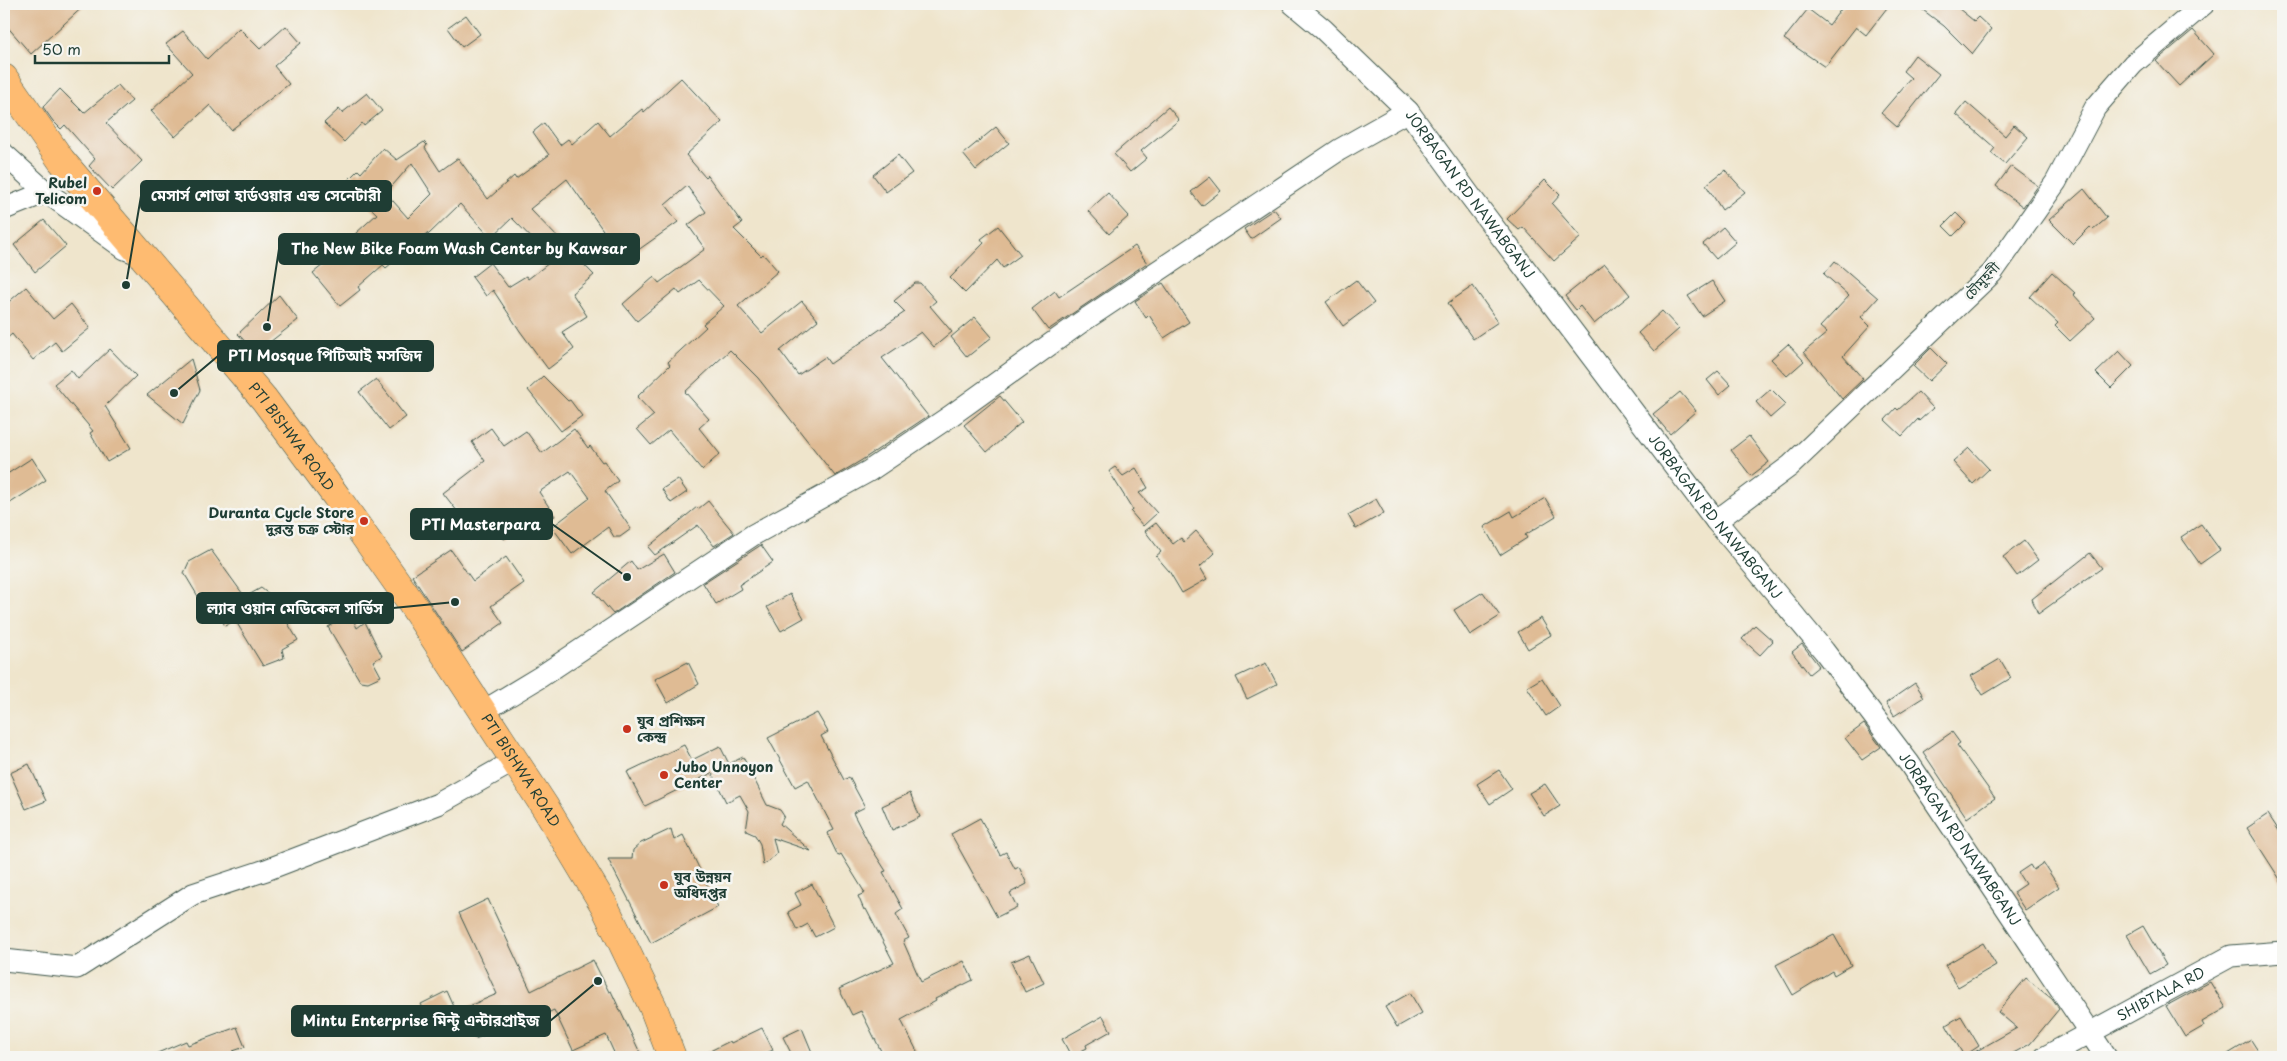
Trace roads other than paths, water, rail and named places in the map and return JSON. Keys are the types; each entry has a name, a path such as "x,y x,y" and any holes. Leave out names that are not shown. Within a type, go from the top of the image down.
{"highway":[{"name":"PTI BISHWA ROAD","path":"4,78 61,160 264,399 336,496 410,601 545,807 604,905 653,1007 672,1057"}],"street":[{"name":"JORBAGAN RD NAWABGANJ","path":"1293,4 1323,30 1408,112 1476,205 1716,521 1824,651 1909,763 2106,1057"},
{"name":"চৌমুহনী","path":"1716,521 1790,466 1992,273 2056,182 2095,108 2132,64 2204,4"},
{"path":"482,712 548,672 753,535 868,471 948,418 1080,323 1307,171 1339,150 1408,112"},
{"path":"4,154 46,192 125,249 141,255"},
{"path":"4,209 46,192"},
{"path":"4,960 77,968 193,894 266,870 438,804 514,761"},
{"name":"SHIBTALA RD","path":"2045,1057 2230,956 2283,952"}],"place":[{"name":"Rubel Telicom","path":"97,191"},
{"name":"মেসার্স শোভা হার্ডওয়ার এন্ড সেনেটারী","path":"126,285"},
{"name":"The New Bike Foam Wash Center by Kawsar","path":"267,327"},
{"name":"PTI Mosque পিটিআই মসজিদ","path":"174,393"},
{"name":"Duranta Cycle Store দুরন্ত চক্র স্টোর","path":"364,521"},
{"name":"PTI Masterpara","path":"627,577"},
{"name":"ল্যাব ওয়ান মেডিকেল সার্ভিস","path":"455,602"},
{"name":"যুব প্রশিক্ষন কেন্দ্র","path":"627,729"},
{"name":"Jubo Unnoyon Center","path":"664,775"},
{"name":"যুব উন্নয়ন অধিদপ্তর","path":"664,885"},
{"name":"Mintu Enterprise মিন্টু এন্টারপ্রাইজ","path":"598,981"}]}
